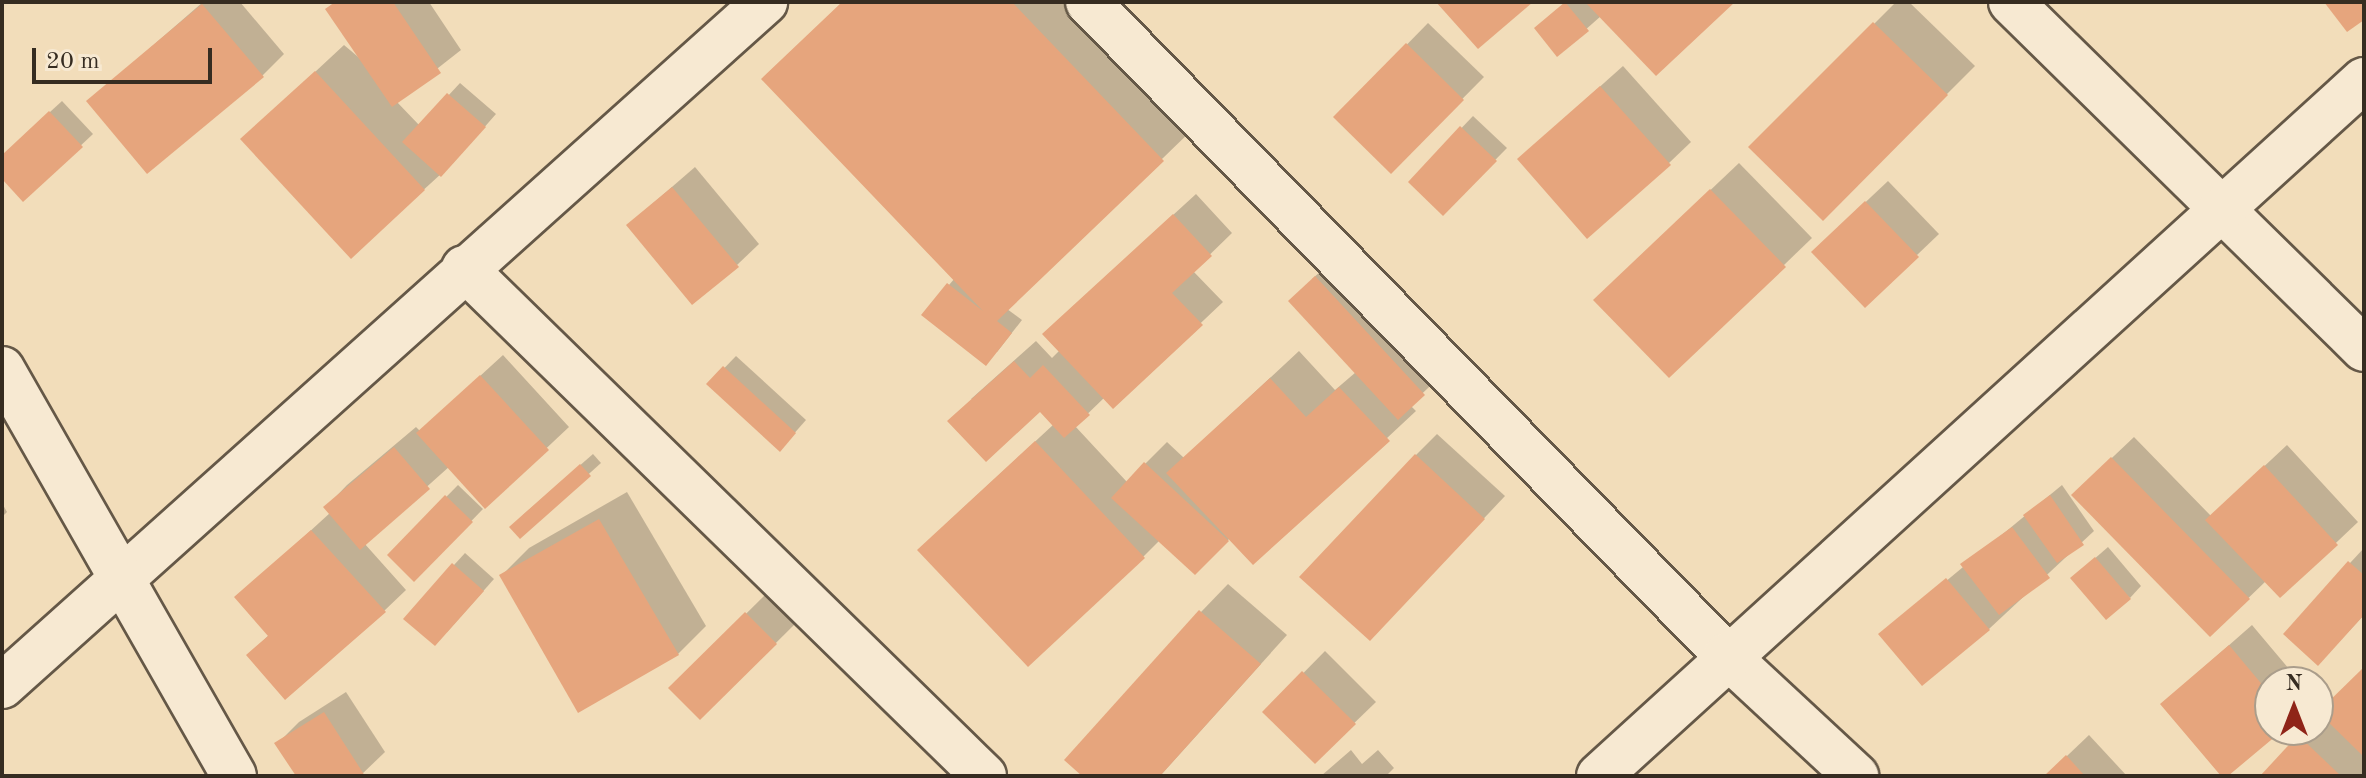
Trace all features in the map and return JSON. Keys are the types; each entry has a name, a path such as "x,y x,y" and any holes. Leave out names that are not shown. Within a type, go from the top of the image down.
{"street":[{"path":"2,686 464,268 765,2"},
{"path":"1088,2 1726,655 1856,776"},
{"path":"2011,2 2364,349"},
{"path":"1599,776 1726,655 2364,80"},
{"path":"464,268 984,776"},
{"path":"2,369 234,776"}],"building":[{"path":"335,2 393,2 441,73 392,107 325,9"},
{"path":"842,2 1012,2 1164,161 997,321 1012,333 986,366 921,315 947,283 983,311 761,79"},
{"path":"1436,2 1533,2 1478,49"},
{"path":"1565,2 1589,31 1557,57 1534,28"},
{"path":"1585,2 1735,2 1656,76"},
{"path":"2324,2 2364,2 2364,20 2347,32"},
{"path":"202,4 264,77 147,174 86,101"},
{"path":"1873,22 1948,95 1823,221 1748,147"},
{"path":"1406,43 1464,100 1391,174 1333,117"},
{"path":"315,71 425,190 351,259 240,139"},
{"path":"1600,86 1671,165 1587,239 1517,159"},
{"path":"447,93 486,127 441,177 402,142"},
{"path":"49,111 83,147 23,202 2,179 2,155"},
{"path":"1460,126 1497,161 1443,216 1408,182"},
{"path":"672,187 739,267 692,305 626,225"},
{"path":"1710,189 1786,267 1669,378 1593,300"},
{"path":"1865,201 1919,257 1865,308 1811,252"},
{"path":"1173,214 1212,256 1172,293 1203,325 1113,409 1042,334"},
{"path":"1315,276 1425,395 1398,420 1288,301"},
{"path":"1014,361 1030,378 1043,365 1090,415 1064,438 1040,412 986,462 947,421"},
{"path":"723,366 796,433 780,452 706,384"},
{"path":"480,375 549,450 485,509 416,433"},
{"path":"1270,378 1306,417 1339,387 1390,441 1253,565 1166,473"},
{"path":"1035,441 1145,558 1028,667 917,550"},
{"path":"394,447 430,489 360,550 323,507"},
{"path":"1415,454 1485,519 1370,641 1299,577"},
{"path":"2111,457 2250,599 2210,637 2071,495"},
{"path":"1144,462 1229,541 1195,575 1111,498"},
{"path":"580,464 591,476 520,539 509,527"},
{"path":"2264,465 2338,545 2280,598 2205,520"},
{"path":"445,495 473,522 414,582 387,555"},
{"path":"2050,495 2084,545 2057,563 2023,515"},
{"path":"599,519 679,655 578,713 499,575"},
{"path":"2012,527 2050,578 1999,615 1960,564"},
{"path":"311,530 386,612 285,700 246,655 268,636 234,597"},
{"path":"2095,557 2131,599 2106,620 2070,578"},
{"path":"2348,561 2364,575 2364,615 2318,666 2283,634"},
{"path":"452,563 484,591 435,646 403,619"},
{"path":"1946,578 1990,630 1922,686 1878,634"},
{"path":"1199,610 1261,664 1160,776 1082,776 1064,760"},
{"path":"745,612 777,644 700,720 668,688"},
{"path":"2229,645 2254,675 2254,746 2264,746 2228,776 2221,776 2160,704"},
{"path":"2364,667 2364,757 2334,728 2334,696"},
{"path":"1302,671 1356,724 1315,764 1262,712"},
{"path":"324,712 365,776 296,776 274,743"},
{"path":"2288,746 2310,746 2341,776 2260,776"},
{"path":"2066,755 2085,776 2044,776"}]}
